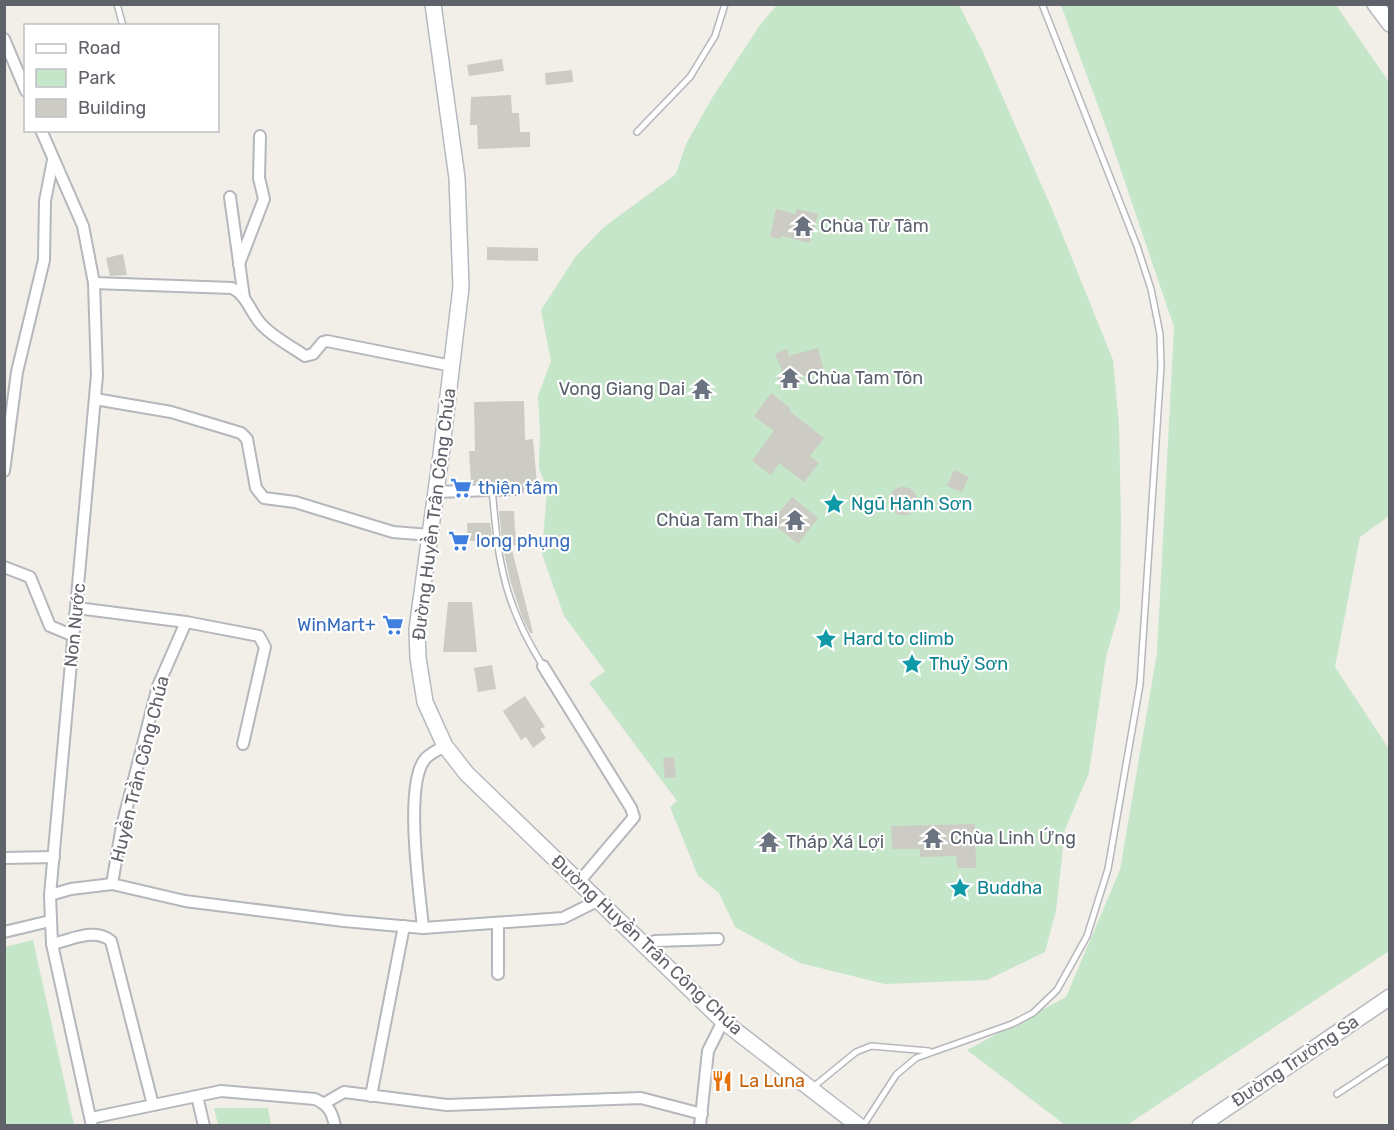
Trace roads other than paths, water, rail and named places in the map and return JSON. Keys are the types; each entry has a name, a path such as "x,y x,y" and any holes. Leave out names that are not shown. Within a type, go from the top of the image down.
{"street":[{"name":"Đường Huyền Trân Công Chúa","path":"433,4 457,178 461,287 417,629 418,658 425,702 445,746 467,774 597,901 723,1021 861,1125"},
{"path":"1376,4 1389,24"},
{"path":"4,39 24,87"},
{"name":"Non Nước","path":"42,132 83,226 94,283 97,375 50,895 52,945 92,1122"},
{"path":"239,264 264,199 259,178 260,136"},
{"path":"4,471 17,372 44,260 45,201 53,160"},
{"path":"230,197 245,300"},
{"path":"94,283 232,288 240,293 262,325 306,356 313,354 323,342 327,341 452,366"},
{"path":"95,399 171,412 241,433 247,439 256,488 264,498 295,502 393,532 430,535"},
{"path":"436,492 517,489"},
{"path":"4,567 30,577 50,626 74,636"},
{"path":"77,608 186,622 259,636 265,647 243,744"},
{"name":"Huyền Trần Công Chúa","path":"112,884 122,826 158,686 186,622"},
{"path":"543,666 631,808 634,817 579,882"},
{"path":"423,928 414,842 416,780 425,759 445,746"},
{"path":"4,858 54,857"},
{"path":"50,895 71,889 112,884 185,901 423,928 563,918 597,901"},
{"path":"4,932 50,921"},
{"path":"498,923 498,974"},
{"path":"371,1096 404,926"},
{"path":"52,945 92,934 103,936 111,941 153,1105"},
{"path":"644,945 655,941 718,939"},
{"name":"Đường Trường Sa","path":"1200,1125 1389,997"},
{"path":"700,1125 708,1051 723,1021"},
{"path":"92,1122 153,1105 220,1091 320,1101 344,1092 447,1105 641,1098 702,1114"},
{"path":"197,1096 204,1125"},
{"path":"320,1101 332,1112 335,1125"}],"lane":[{"path":"117,4 122,24"},
{"path":"637,132 690,77 715,36 725,4"},
{"path":"861,1125 896,1075 916,1058 1023,1018 1033,1013 1057,990 1087,936 1108,869 1140,684 1161,366 1160,334 1151,289 1137,246 1042,4"},
{"path":"492,490 501,567 509,596 526,639 543,666"},
{"path":"811,1088 856,1052 870,1046 931,1052"},
{"path":"1337,1094 1389,1059"}],"place":[{"name":"Chùa Từ Tâm","path":"803,226"},
{"name":"Chùa Tam Tôn","path":"790,378"},
{"name":"Vong Giang Dai","path":"702,389"},
{"name":"thiện tâm","path":"461,488"},
{"name":"Ngũ Hành Sơn","path":"834,504"},
{"name":"Chùa Tam Thai","path":"795,520"},
{"name":"long phụng","path":"459,541"},
{"name":"WinMart+","path":"393,625"},
{"name":"Hard to climb","path":"826,639"},
{"name":"Thuỷ Sơn","path":"912,664"},
{"name":"Chùa Linh Ứng","path":"933,838"},
{"name":"Tháp Xá Lợi","path":"769,842"},
{"name":"Buddha","path":"960,888"},
{"name":"La Luna","path":"722,1081"}]}
